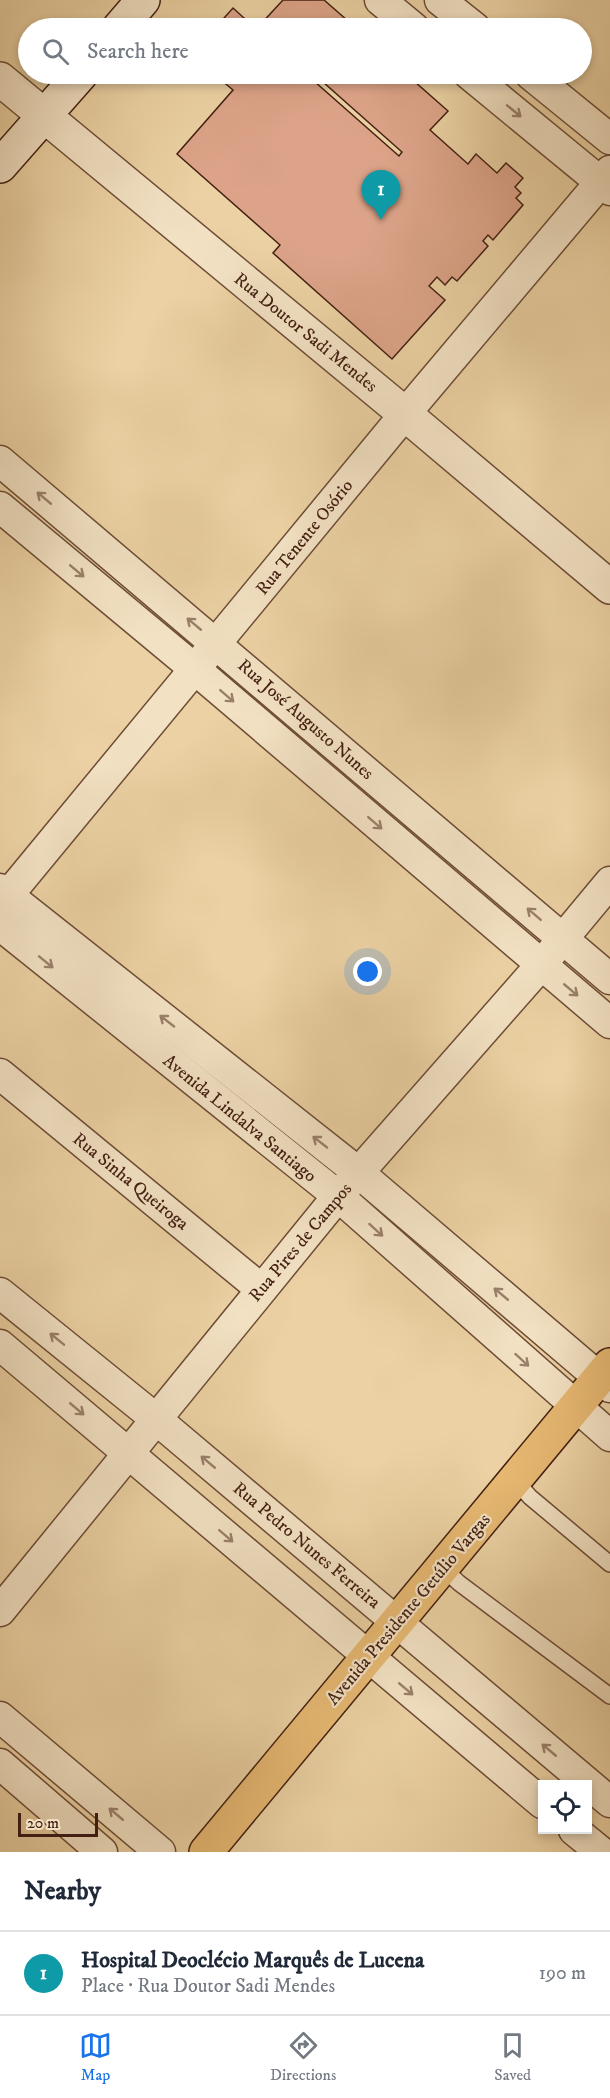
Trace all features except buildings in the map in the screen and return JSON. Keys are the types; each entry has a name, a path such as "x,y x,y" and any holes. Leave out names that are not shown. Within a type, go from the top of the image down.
{"main road":[{"name":"Avenida Presidente Getúlio Vargas","path":"206,1852 575,1407 607,1377"}],"street":[{"path":"128,18 143,0"},
{"path":"380,0 402,18"},
{"path":"440,0 462,18"},
{"name":"Rua Doutor Sadi Mendes","path":"0,79 610,587"},
{"path":"0,166 72,84"},
{"path":"482,84 607,181"},
{"path":"542,84 610,139"},
{"name":"Rua Tenente Osório","path":"3,897 196,670 405,414 607,181"},
{"name":"Rua José Augusto Nunes","path":"0,461 610,979"},
{"name":"Rua José Augusto Nunes","path":"0,507 196,670 610,1023"},
{"name":"Rua Pires de Campos","path":"0,1611 338,1196 541,965 610,882"},
{"name":"Avenida Lindalva Santiago","path":"3,897 359,1173 607,1377"},
{"name":"Avenida Lindalva Santiago","path":"0,925 338,1196 610,1436"},
{"name":"Rua Sinha Queiroga","path":"0,1074 261,1289"},
{"name":"Rua Pedro Nunes Ferreira","path":"0,1293 156,1419 610,1802"},
{"path":"0,1345 538,1799"},
{"path":"0,1717 160,1852"},
{"path":"0,1764 102,1852"},
{"path":"579,1834 601,1852"}],"lane":[{"path":"515,1480 530,1497 610,1564"},
{"path":"443,1568 459,1583 610,1696"}],"place":[{"name":"Hospital Deoclécio Marquês de Lucena","path":"381,220"}]}
